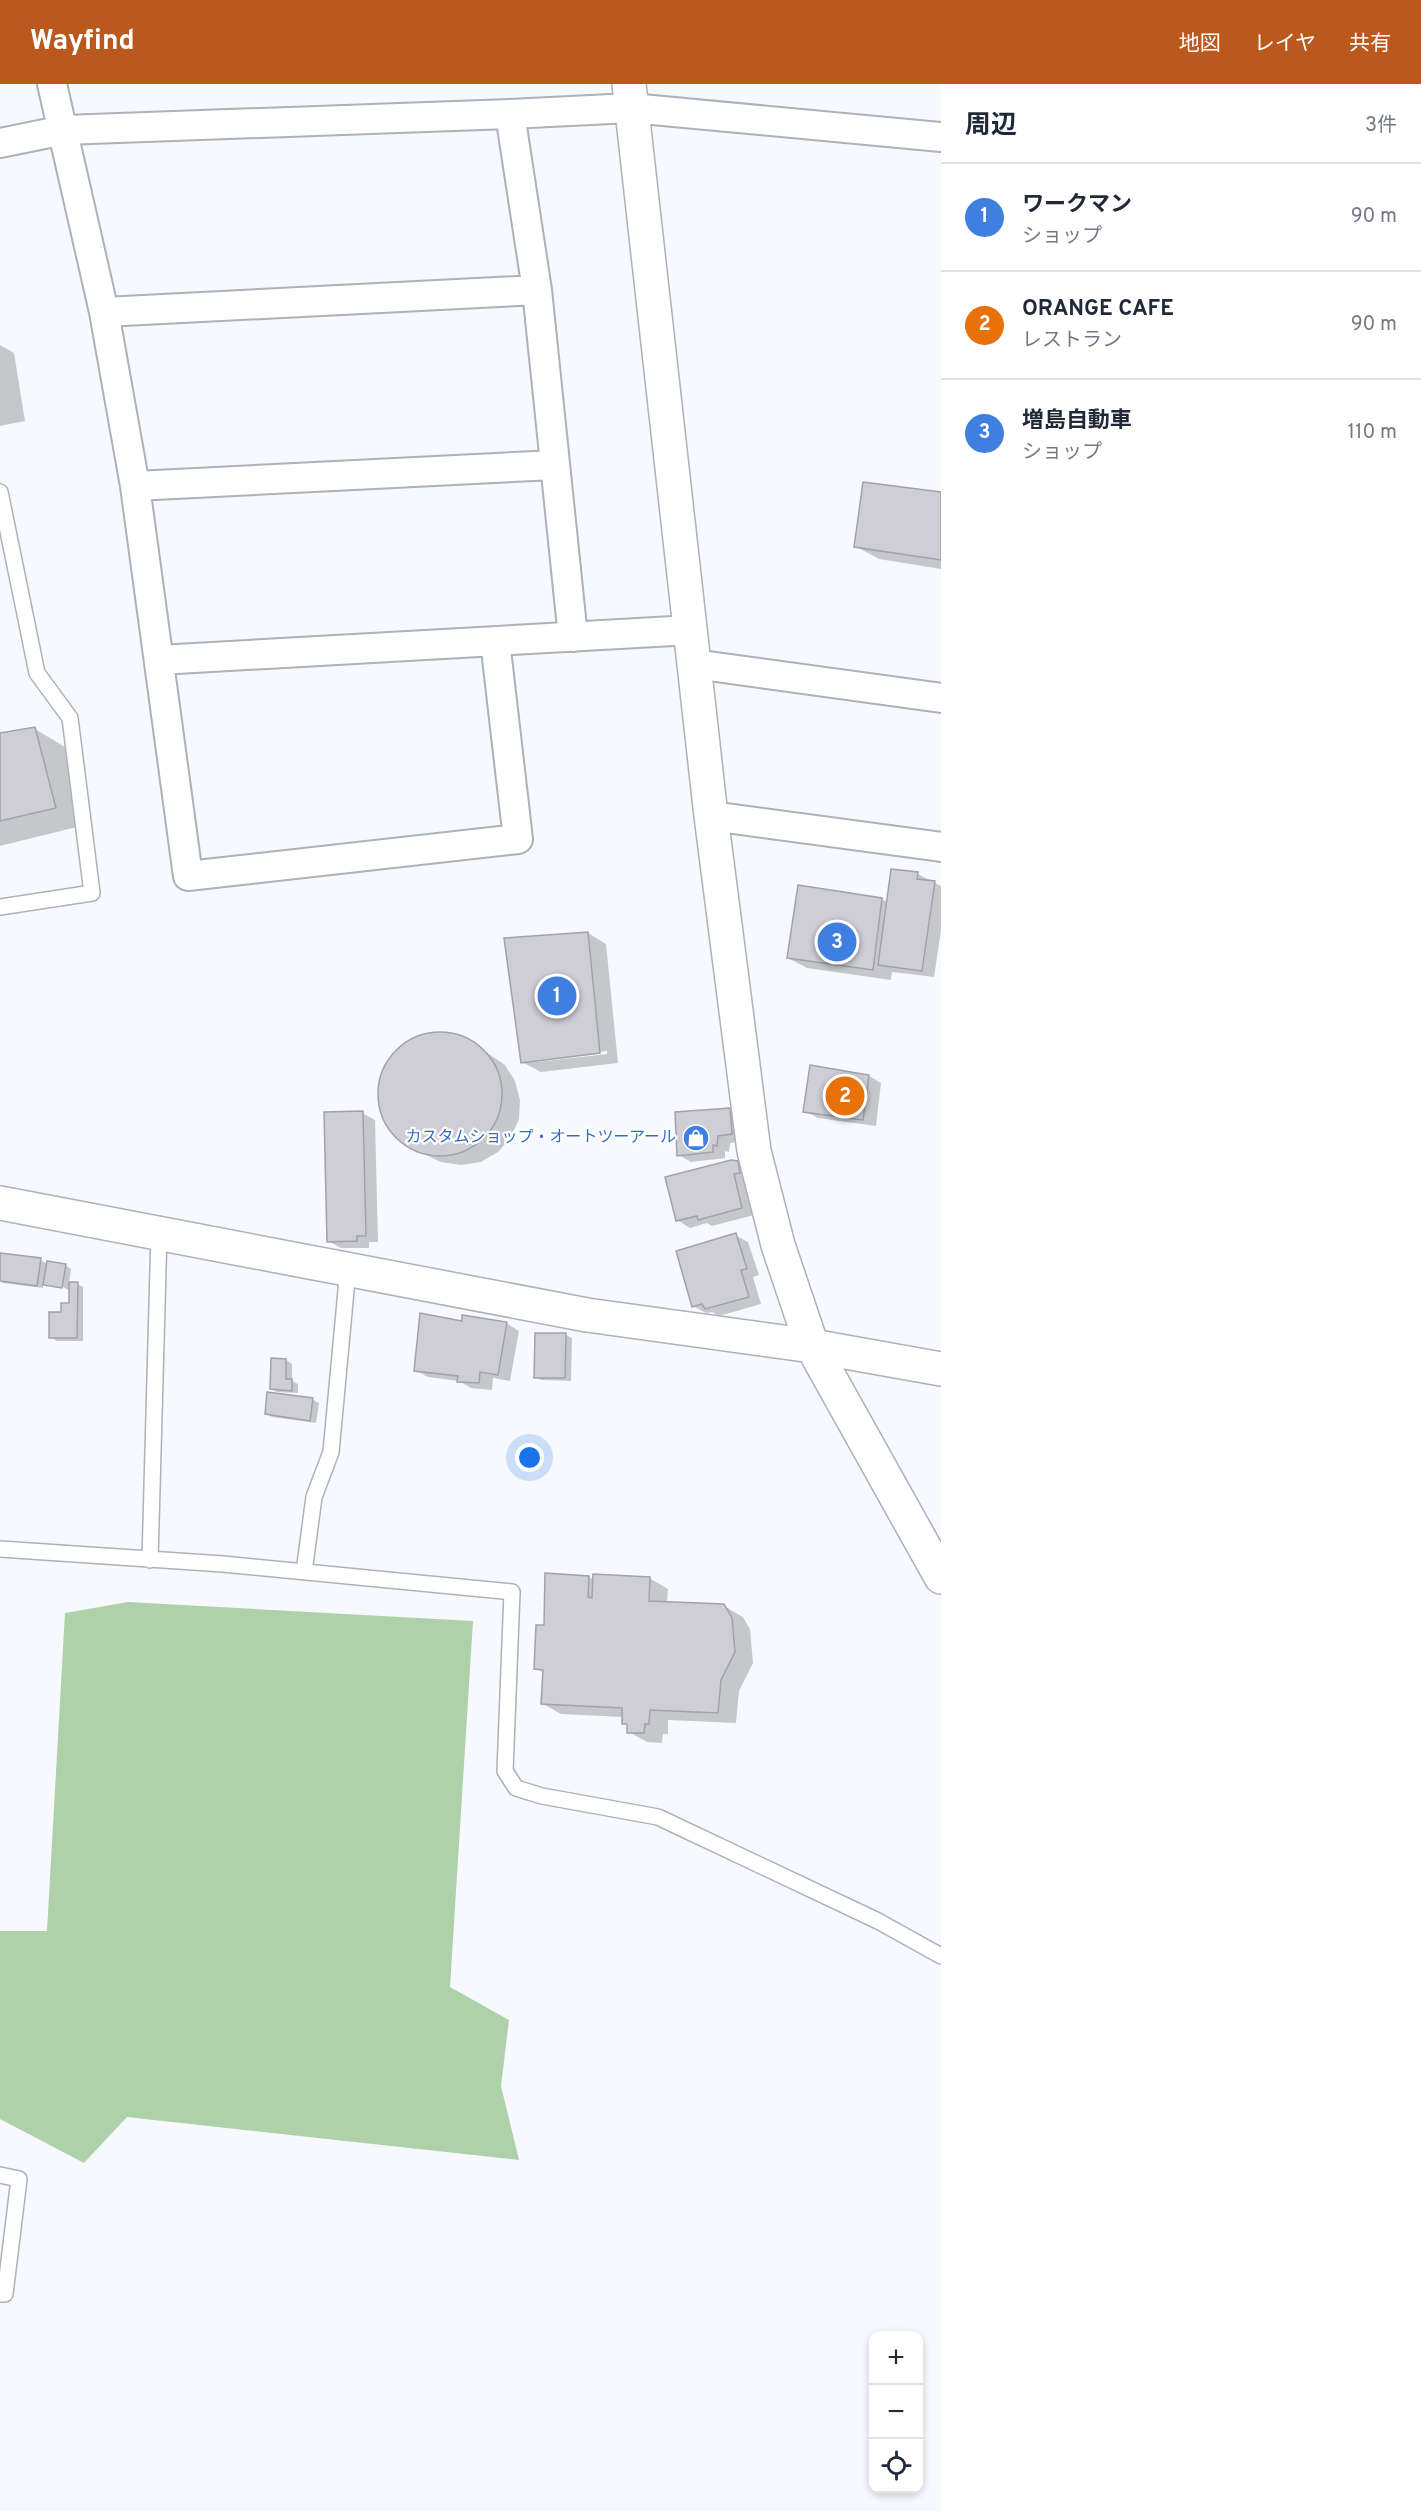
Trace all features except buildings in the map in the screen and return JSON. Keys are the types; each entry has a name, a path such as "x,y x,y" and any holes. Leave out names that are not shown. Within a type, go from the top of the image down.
{"street":[{"path":"52,84 104,312 135,486 188,876 518,839 495,641"},
{"path":"0,143 64,130 510,114 630,96 941,137"},
{"path":"630,96 711,816 754,1151 778,1245 812,1346 941,1577"},
{"path":"510,114 537,290 573,637"},
{"path":"104,312 537,290"},
{"path":"135,486 554,465"},
{"path":"159,660 691,630"},
{"path":"694,664 941,698"},
{"path":"711,816 941,847"},
{"path":"0,1203 587,1315 812,1346 941,1369"}],"lane":[{"path":"0,492 37,673 69,718 92,893 0,907"},
{"path":"150,1560 159,1233"},
{"path":"304,1572 314,1497 331,1452 348,1269"},
{"path":"0,1549 304,1572 512,1592 505,1771 516,1788 542,1796 658,1817 879,1921 941,1956"},
{"path":"0,2175 19,2178 5,2294 0,2294"}],"green space":[{"path":"128,1602 473,1621 450,1987 509,2020 501,2086 519,2160 127,2117 84,2163 0,2119 0,1931 47,1931 65,1613"}],"place":[{"name":"増島自動車","path":"837,942"},
{"name":"ワークマン","path":"557,996"},
{"name":"ORANGE CAFE","path":"845,1096"},
{"name":"カスタムショップ・オートツーアール","path":"696,1138"}]}
